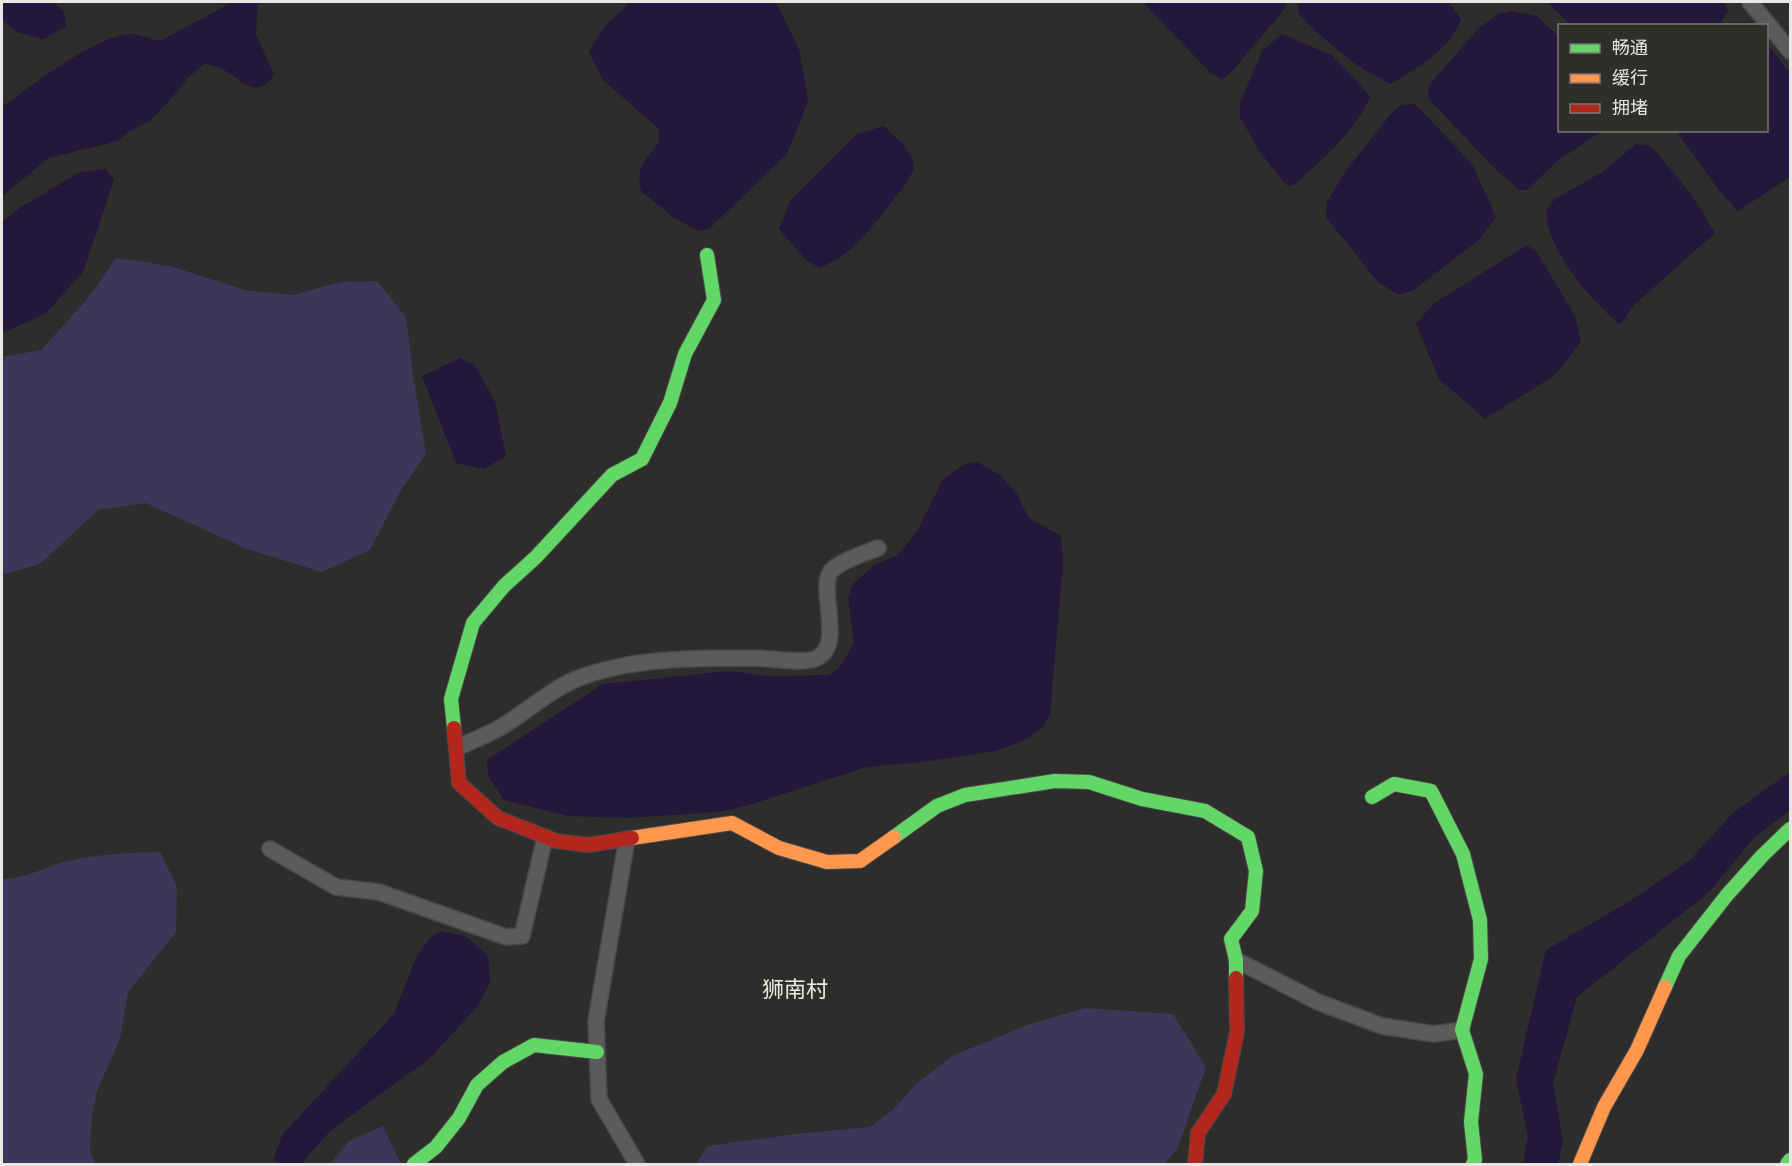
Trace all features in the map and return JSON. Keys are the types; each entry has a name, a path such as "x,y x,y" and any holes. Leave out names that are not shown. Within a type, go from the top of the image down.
{"street":[{"path":"1750,2 1791,51"},
{"path":"707,255 714,300 686,354 670,403 642,459 612,476 536,557 504,586 473,623 451,699 459,783 498,818 556,842 588,845 732,823 779,848 827,862 860,861 937,806 965,795 1055,781 1089,782 1143,799 1205,811 1248,837 1256,871 1252,912 1231,939 1236,960 1237,1032 1224,1094 1198,1133 1195,1164"},
{"path":"457,748 504,726 578,678 624,666 669,660 752,657 817,659 826,650 830,635 827,579 832,570 878,548"},
{"path":"1372,797 1394,784 1431,791 1463,854 1479,920 1481,959 1462,1030 1476,1074 1471,1122 1475,1160 1473,1164"},
{"path":"1580,1164 1604,1107 1637,1050 1679,956 1727,895 1762,856 1791,829"},
{"path":"270,849 336,887 379,892 506,937 514,937 522,936 545,837"},
{"path":"627,839 596,1021 599,1099 637,1164"},
{"path":"1236,960 1318,1002 1382,1026 1434,1034 1462,1030"},
{"path":"414,1164 436,1147 459,1118 477,1086 503,1062 534,1045 597,1052"},
{"path":"1787,1164 1791,1160"}],"shaded area":[{"path":"2,2 53,2 64,12 67,26 43,39 16,32 2,19"},
{"path":"233,2 258,2 256,34 274,75 267,83 261,87 249,86 224,70 205,63 188,78 151,120 128,132 118,141 48,158 2,197 2,107 63,64 98,44 128,34 160,41"},
{"path":"630,2 776,2 799,49 808,101 787,154 709,229 699,231 674,218 641,191 642,165 659,143 658,128 603,80 589,52 603,28"},
{"path":"1144,2 1287,2 1283,11 1222,80 1209,71"},
{"path":"1299,2 1449,2 1461,19 1456,30 1441,49 1391,84 1365,70 1330,44 1298,13"},
{"path":"1547,2 1723,2 1728,11 1720,24 1569,24"},
{"path":"1511,11 1537,16 1558,36 1558,132 1601,132 1556,162 1527,190 1519,190 1496,170 1428,98 1429,85 1477,30 1498,14"},
{"path":"1282,34 1332,55 1370,96 1365,108 1347,133 1292,186 1286,185 1260,152 1240,117 1240,103 1262,51"},
{"path":"1768,45 1790,73 1790,177 1738,211 1721,193 1677,132 1768,132"},
{"path":"1415,104 1472,164 1496,217 1480,239 1414,290 1399,295 1378,282 1326,217 1326,203 1348,168 1391,114 1401,105"},
{"path":"884,126 911,155 914,167 912,173 888,207 860,240 843,255 820,268 807,261 779,229 790,201 857,134"},
{"path":"1636,144 1648,145 1658,154 1691,194 1715,233 1635,304 1620,325 1596,302 1562,258 1548,226 1546,210 1555,199 1604,171"},
{"path":"106,169 114,180 83,272 45,314 2,333 2,222 21,207 80,172"},
{"path":"1527,245 1538,254 1575,316 1581,342 1555,375 1485,419 1439,379 1416,324 1433,304"},
{"path":"116,258 170,266 245,290 293,295 341,282 377,281 406,317 426,454 401,490 370,550 322,572 247,549 146,503 98,510 40,564 2,575 2,357 41,350 89,297"},
{"path":"460,358 474,364 495,401 506,456 484,469 456,463 422,376"},
{"path":"977,462 1000,475 1017,494 1028,517 1061,536 1063,562 1050,715 1043,727 1021,742 995,751 922,762 866,767 746,806 718,812 628,818 567,816 504,800 488,776 487,760 603,684 729,671 769,676 829,675 840,667 854,643 848,598 852,585 873,566 898,555 917,531 942,481 964,464"},
{"path":"1790,772 1790,810 1754,838 1708,893 1577,997 1553,1083 1563,1142 1558,1164 1523,1164 1528,1137 1516,1079 1546,950 1630,901 1690,860 1734,812"},
{"path":"160,852 177,887 176,932 128,992 120,1039 97,1091 92,1116 90,1151 96,1164 2,1164 2,879 27,875 79,859 114,854"},
{"path":"441,931 467,937 488,956 490,983 477,1007 430,1058 330,1131 301,1164 282,1164 273,1160 282,1135 394,1014 414,962 429,939"},
{"path":"1085,1008 1173,1014 1206,1067 1177,1150 1163,1164 696,1164 708,1146 870,1127 893,1110 915,1085 952,1056 1030,1024"},
{"path":"383,1126 401,1164 330,1164 349,1141"}],"traffic: fast":[{"path":"454,728 451,699 473,623 504,586 536,557 612,475 642,459 670,403 685,354 714,300 707,255"},
{"path":"894,837 937,806 965,795 1055,781 1089,782 1142,799 1205,811 1248,837 1256,871 1252,911 1231,939 1236,960 1236,978"},
{"path":"1372,797 1394,784 1431,791 1463,854 1480,920 1481,959 1462,1030 1476,1074 1471,1122 1475,1160 1473,1164"},
{"path":"1665,987 1679,956 1727,895 1790,829"},
{"path":"414,1164 436,1147 459,1118 477,1085 503,1062 534,1045 597,1052"},
{"path":"1787,1164 1790,1160"}],"traffic: slow":[{"path":"632,838 732,823 779,848 827,862 860,861 894,837"},
{"path":"1580,1164 1604,1107 1637,1050 1665,987"}],"traffic: jam":[{"path":"454,728 459,783 498,818 556,841 588,845 632,838"},
{"path":"1195,1164 1198,1133 1224,1094 1237,1032 1236,978"}],"district":[{"name":"狮南村","path":"795,988"}]}
